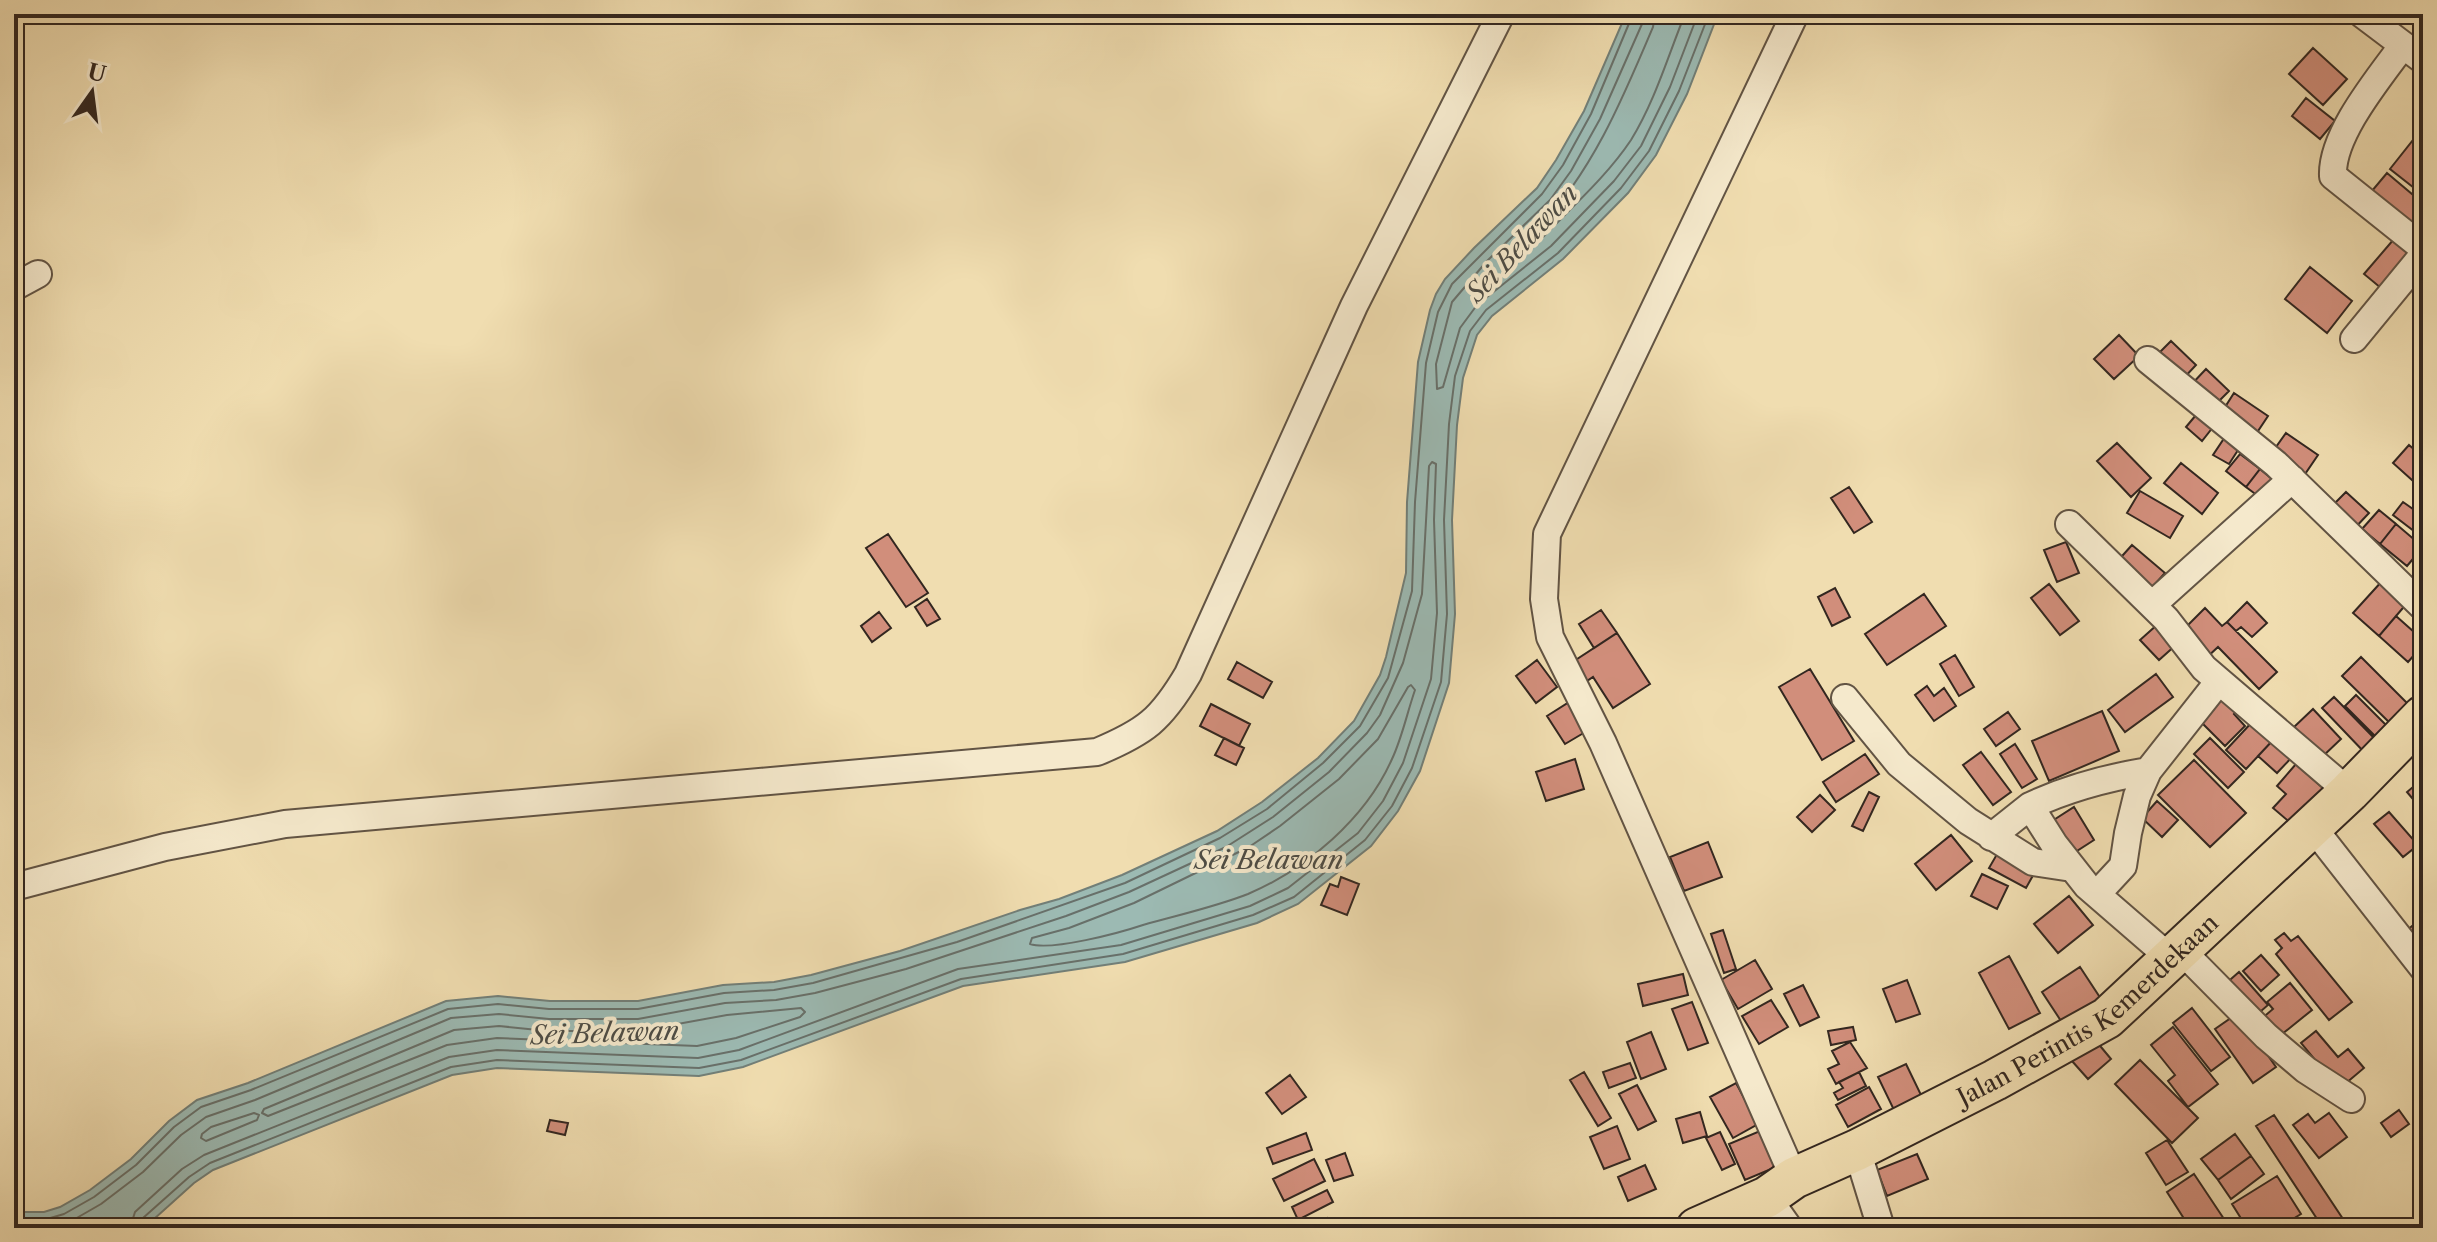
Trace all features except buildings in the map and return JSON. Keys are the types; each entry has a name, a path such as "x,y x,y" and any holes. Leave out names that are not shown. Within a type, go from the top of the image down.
{"main road":[{"name":"Jalan Perintis Kemerdekaan","path":"1698,1228 1783,1201 1857,1150 1995,1080 2107,1018 2349,792 2423,716"}],"street":[{"path":"14,887 165,847 285,824 1097,752 1136,735 1173,701 1188,674 1354,306 1501,14"},
{"path":"1783,1201 1603,743 1550,637 1544,599 1547,534 1795,14"},
{"path":"2362,14 2413,52 2358,108 2333,165 2333,176 2423,248"},
{"path":"2354,339 2423,255"},
{"path":"14,287 38,274"},
{"path":"2148,360 2292,479 2423,607"},
{"path":"2152,605 2292,479"},
{"path":"2069,524 2166,619 2204,668 2349,792"},
{"path":"2097,894 2123,866 2137,796 2148,771 2219,681"},
{"path":"1845,698 1899,764 1991,837 2033,862 2072,868"},
{"path":"1991,837 2030,806 2067,789 2114,776 2148,771"},
{"path":"2030,806 2072,868 2097,894 2175,953 2306,1070 2351,1099"},
{"path":"2311,825 2423,968"},
{"path":"1857,1150 1881,1228"}],"water":[{"name":"Sei Belawan","path":"1626,14 1718,14 1687,94 1656,155 1628,193 1563,259 1492,316 1477,335 1463,378 1457,425 1452,520 1455,614 1449,683 1420,771 1398,811 1371,846 1298,904 1257,923 1125,962 963,986 743,1067 699,1076 497,1068 452,1075 213,1170 144,1228 14,1228 14,1212 44,1212 90,1190 131,1159 169,1121 197,1100 248,1083 446,1001 498,996 550,1001 638,1001 723,985 774,982 811,975 900,951 1122,875 1217,831 1262,802 1318,758 1354,721 1380,675 1406,573 1407,502 1418,362 1436,294 1445,279 1474,248 1537,188 1556,160 1584,111"}]}
